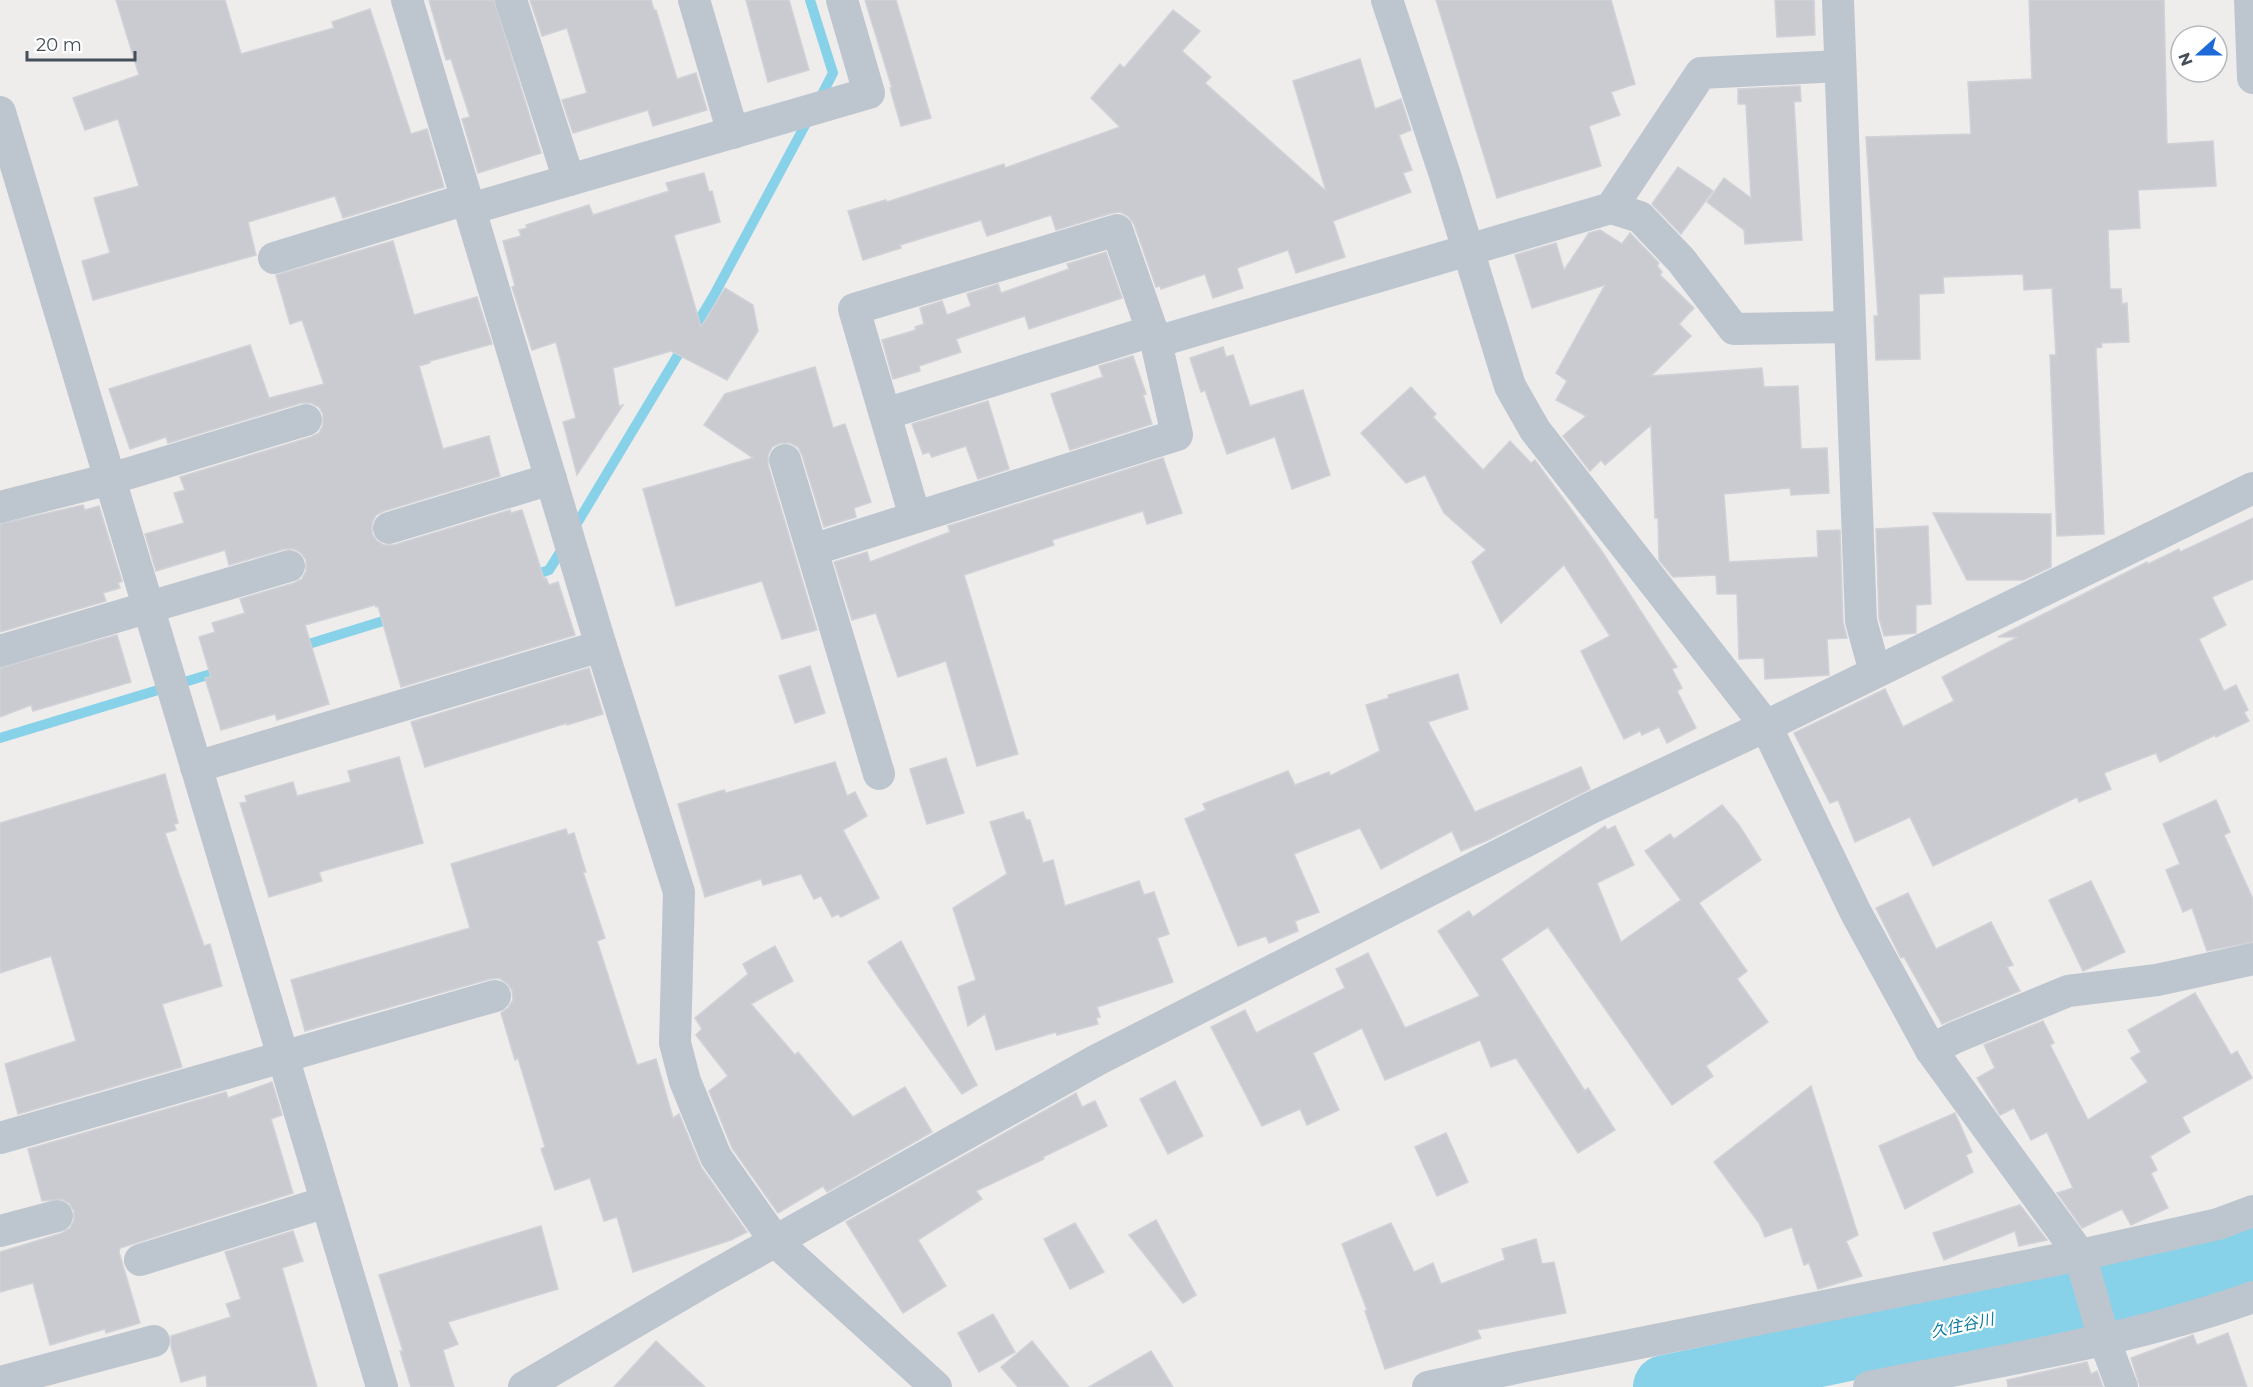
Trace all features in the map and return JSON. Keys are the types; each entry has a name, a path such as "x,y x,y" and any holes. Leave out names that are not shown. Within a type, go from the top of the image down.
{"street":[{"path":"407,0 601,646 679,892 675,1042 685,1081 716,1157 776,1242 936,1387"},
{"path":"511,0 569,180"},
{"path":"694,0 733,133"},
{"path":"274,258 468,204 569,180 869,93 842,0"},
{"path":"1387,0 1510,386 1536,430 1766,726 1856,913 1931,1050 2080,1255 2104,1339 2122,1387"},
{"path":"1838,0 1861,621 1875,672"},
{"path":"2250,0 2253,78"},
{"path":"1611,208 1701,72 1840,66"},
{"path":"0,112 382,1387"},
{"path":"885,414 1154,336 1467,251 1611,208 1640,217 1681,260 1734,329 1850,327"},
{"path":"812,550 1177,435 1154,336 1117,230 854,309 915,517"},
{"path":"0,507 110,479 306,420"},
{"path":"785,460 879,774"},
{"path":"389,528 551,479"},
{"path":"524,1387 710,1278 1097,1060 1592,808 1766,726 2253,488"},
{"path":"0,651 288,566"},
{"path":"196,767 601,646"},
{"path":"1931,1050 1953,1038 2068,991 2157,980 2253,959"},
{"path":"0,1138 495,996"},
{"path":"140,1260 326,1202"},
{"path":"1428,1387 1520,1366 2080,1255 2218,1224 2253,1211"},
{"path":"0,1231 57,1216"},
{"path":"1869,1387 2104,1339 2204,1314 2253,1297"},
{"path":"0,1382 154,1341"}],"building":[{"path":"116,0 225,0 241,54 334,28 332,22 370,9 411,134 427,129 444,187 343,218 335,196 248,222 256,255 93,300 82,261 110,253 94,198 139,186 118,119 85,130 73,98 139,75"},
{"path":"429,0 494,0 541,153 478,173 462,119 470,117 451,59 446,60"},
{"path":"530,0 651,0 677,79 696,73 707,110 653,126 648,110 573,133 562,100 587,93 567,28 542,36"},
{"path":"746,0 789,0 809,70 768,82"},
{"path":"865,0 896,0 931,118 901,126"},
{"path":"1436,0 1611,0 1635,84 1611,92 1620,115 1589,126 1601,166 1497,198"},
{"path":"1775,0 1814,0 1815,35 1777,37"},
{"path":"2029,0 2164,0 2167,144 2213,141 2216,186 2138,190 2140,228 2108,230 2110,289 2121,289 2122,304 2127,303 2129,342 2101,343 2102,347 2096,348 2104,534 2057,536 2050,355 2056,355 2052,288 2024,290 2023,274 1943,277 1944,293 1919,294 1920,359 1876,360 1874,316 1878,316 1866,137 1971,134 1968,82 2032,79"},
{"path":"1173,10 1200,31 1182,51 1211,77 1205,83 1326,191 1293,81 1360,59 1375,109 1401,99 1411,130 1399,135 1412,170 1403,173 1411,192 1333,221 1345,257 1296,273 1288,250 1237,268 1243,288 1213,298 1205,274 1161,289 1160,286 1156,287 1134,224 1128,216 1120,212 1056,230 1051,215 987,236 981,220 900,245 901,248 863,260 848,211 886,200 887,202 1004,164 1005,168 1120,127 1091,98 1120,64 1124,68"},
{"path":"1800,86 1801,101 1794,102 1802,240 1745,244 1744,230 1707,202 1724,178 1751,198 1746,104 1738,104 1738,89"},
{"path":"1678,167 1713,191 1681,234 1652,204"},
{"path":"704,173 709,192 712,191 720,222 674,235 701,327 725,288 753,305 758,331 727,380 671,351 613,368 619,406 623,405 577,475 563,422 576,418 556,342 532,350 512,287 515,286 503,241 521,236 519,230 527,228 526,225 589,205 593,215 669,191 666,183"},
{"path":"1600,230 1622,244 1630,233 1659,263 1657,266 1662,272 1660,275 1694,308 1679,324 1691,336 1651,376 1762,368 1764,387 1798,386 1801,449 1827,448 1829,493 1791,495 1790,488 1724,494 1729,562 1818,557 1817,531 1840,530 1843,622 1847,638 1827,639 1829,675 1765,679 1764,658 1739,659 1737,594 1717,594 1716,575 1673,577 1659,560 1651,425 1605,465 1601,460 1590,471 1563,436 1586,416 1556,400 1567,381 1556,373 1605,285 1532,308 1515,255 1556,243 1564,270 1589,233"},
{"path":"393,241 414,315 477,297 492,344 419,366 443,449 489,436 500,476 384,511 376,515 372,523 372,534 384,545 394,545 510,510 511,513 522,510 544,579 546,578 549,585 558,582 575,635 401,687 378,606 375,605 305,625 329,704 277,720 275,714 221,730 205,678 211,677 199,637 215,632 212,623 245,613 240,599 302,579 306,571 306,560 294,549 285,549 229,565 225,550 156,571 145,534 184,523 174,493 185,490 180,477 311,437 319,433 323,425 323,414 319,407 311,403 301,403 168,443 166,437 130,449 109,389 250,345 269,398 324,384 302,320 290,324 276,275"},
{"path":"1106,252 1122,298 1029,329 1025,316 956,339 961,352 919,366 920,371 893,379 882,340 916,330 915,327 924,324 920,308 942,301 947,315 971,306 967,294 998,284 1001,293 1069,269 1067,264"},
{"path":"1223,347 1226,357 1233,355 1250,406 1303,390 1330,475 1292,489 1275,437 1227,454 1205,390 1201,392 1190,358"},
{"path":"1133,356 1146,394 1143,395 1152,424 1070,450 1051,394 1103,377 1099,366"},
{"path":"815,367 833,428 845,424 871,502 854,508 856,517 824,527 798,447 790,443 780,443 772,447 768,455 768,465 817,630 782,639 762,581 676,606 643,489 753,458 704,425 725,394"},
{"path":"1411,387 1436,414 1433,417 1483,470 1510,441 1531,463 1535,460 1601,550 1677,667 1672,669 1682,688 1677,691 1696,728 1667,743 1659,727 1642,735 1640,731 1624,739 1581,651 1610,636 1564,565 1501,623 1472,562 1486,550 1444,513 1425,475 1406,483 1361,433"},
{"path":"988,401 1009,469 978,479 966,446 932,457 929,452 923,454 912,424"},
{"path":"1163,458 1182,513 1147,524 1143,511 1052,540 1054,545 964,575 1018,754 977,766 946,661 898,677 876,613 852,620 834,562 867,552 870,562 950,532 948,526"},
{"path":"83,505 85,510 99,506 122,581 118,583 120,588 103,593 106,601 0,632 0,524"},
{"path":"1933,513 2051,514 2051,567 2023,580 1967,580"},
{"path":"2253,518 2253,579 2212,597 2226,625 2199,639 2224,691 2236,685 2248,710 2244,712 2249,721 2160,762 2156,753 2104,773 2111,789 2079,802 2077,797 1933,866 1910,817 1855,842 1838,800 1830,803 1794,733 1885,689 1903,727 1954,701 1942,677 2018,637 1998,637 2147,562 2148,564 2179,549 2180,552"},
{"path":"1928,526 1931,604 1916,605 1916,633 1884,636 1879,618 1876,529"},
{"path":"117,635 131,682 33,711 31,705 0,717 0,668"},
{"path":"810,666 825,713 795,723 779,676"},
{"path":"589,668 603,714 425,767 411,722"},
{"path":"1458,674 1468,709 1428,722 1475,812 1581,767 1590,789 1461,851 1452,831 1381,869 1360,828 1294,854 1319,912 1295,921 1298,931 1269,943 1266,936 1238,946 1185,819 1206,810 1203,804 1288,771 1295,785 1329,772 1330,776 1380,751 1366,705 1389,698 1388,695"},
{"path":"399,757 423,843 319,872 322,881 269,897 240,803 247,802 245,796 293,782 297,796 351,782 348,771"},
{"path":"946,758 964,813 927,824 910,769"},
{"path":"835,762 847,796 855,792 867,816 843,830 879,898 841,917 838,914 832,917 821,896 814,899 801,874 763,885 761,879 705,897 678,804"},
{"path":"165,774 178,823 174,824 176,830 165,833 204,946 210,944 222,986 162,1004 182,1067 18,1114 5,1064 76,1041 51,956 0,973 0,823"},
{"path":"2216,800 2230,832 2224,835 2253,899 2253,942 2207,951 2192,908 2183,912 2166,870 2180,864 2163,824"},
{"path":"1722,805 1739,825 1761,860 1699,903 1747,971 1737,979 1768,1022 1706,1066 1713,1076 1672,1105 1548,927 1501,959 1585,1091 1588,1088 1615,1130 1578,1153 1516,1058 1491,1067 1480,1040 1385,1080 1362,1028 1313,1053 1339,1110 1307,1125 1300,1109 1262,1126 1211,1027 1245,1010 1256,1033 1345,988 1336,969 1368,953 1405,1028 1480,996 1438,931 1469,911 1473,917 1605,826 1607,830 1615,826 1634,865 1597,883 1621,942 1681,900 1645,851 1670,834 1674,839"},
{"path":"1023,812 1026,820 1030,820 1043,863 1053,860 1065,906 1139,881 1144,895 1154,892 1169,934 1157,938 1173,982 1097,1007 1100,1017 1096,1018 1098,1024 1057,1035 1056,1032 996,1050 985,1014 968,1026 958,987 976,980 953,908 1007,874 990,822"},
{"path":"566,829 568,835 574,833 586,872 583,872 605,938 597,941 637,1065 656,1059 673,1118 679,1114 701,1167 747,1232 731,1240 633,1272 617,1217 604,1221 590,1178 555,1190 541,1149 545,1147 518,1058 515,1060 501,1013 513,1000 512,990 507,983 499,978 490,979 305,1031 291,980 470,928 451,864"},
{"path":"2091,881 2125,952 2083,971 2049,900"},
{"path":"1908,893 1936,949 1991,922 2013,965 2007,967 2020,991 1942,1024 1904,957 1901,958 1876,908"},
{"path":"901,941 977,1085 962,1094 868,962"},
{"path":"775,946 793,981 751,1004 795,1055 798,1052 853,1117 905,1087 932,1132 827,1192 823,1186 778,1213 732,1148 709,1091 728,1076 696,1035 702,1029 695,1018 748,974 743,964"},
{"path":"2195,993 2231,1055 2237,1051 2252,1078 2182,1117 2190,1132 2150,1156 2157,1170 2151,1173 2168,1208 2131,1225 2122,1209 2082,1228 2057,1193 2073,1188 2047,1132 2031,1140 2014,1108 2000,1115 1977,1078 1995,1068 1984,1045 2043,1021 2054,1043 2050,1045 2088,1120 2148,1082 2131,1058 2141,1052 2128,1030"},
{"path":"1175,1081 1203,1136 1168,1154 1140,1099"},
{"path":"272,1082 282,1115 271,1119 293,1193 120,1248 119,1252 140,1323 106,1333 105,1329 50,1345 33,1283 0,1292 0,1252 62,1233 70,1228 74,1220 74,1211 69,1203 61,1199 42,1201 28,1149 226,1092 228,1098"},
{"path":"1811,1086 1858,1235 1846,1241 1862,1276 1818,1289 1809,1263 1804,1265 1792,1227 1765,1237 1759,1223 1714,1162"},
{"path":"1076,1093 1082,1107 1095,1101 1107,1126 976,1191 982,1199 918,1240 946,1286 903,1313 846,1222"},
{"path":"1955,1113 1972,1152 1966,1155 1973,1172 1905,1209 1879,1146"},
{"path":"1446,1133 1468,1182 1437,1196 1415,1147"},
{"path":"2020,1205 2047,1240 2019,1246 2015,1231 1944,1260 1933,1233"},
{"path":"1156,1220 1196,1295 1183,1303 1129,1235"},
{"path":"1075,1223 1104,1272 1070,1289 1044,1239"},
{"path":"1391,1223 1414,1272 1433,1263 1441,1284 1505,1260 1502,1249 1536,1239 1542,1264 1554,1262 1566,1313 1477,1330 1481,1338 1385,1369 1365,1311 1367,1310 1342,1244"},
{"path":"541,1226 558,1289 448,1322 458,1344 443,1350 454,1387 411,1387 400,1351 403,1351 379,1275"},
{"path":"293,1231 303,1261 282,1268 317,1387 207,1387 206,1375 181,1382 171,1347 171,1336 231,1317 226,1304 241,1299 225,1252"},
{"path":"993,1314 1015,1352 979,1372 958,1333"},
{"path":"2228,1333 2247,1387 2140,1387 2131,1358 2193,1335 2197,1345"},
{"path":"656,1341 705,1387 614,1387"},
{"path":"1032,1341 1069,1387 1018,1387 1001,1367"},
{"path":"1151,1351 1173,1387 1089,1387"},
{"path":"2087,1362 2091,1374 2097,1371 2103,1387 2008,1387 2007,1380"}],"waterway":[{"path":"810,0 833,73 819,100"},
{"path":"573,530 714,295 810,116"},
{"path":"528,577 549,570 564,546"},
{"path":"299,647 396,617"},
{"path":"0,738 224,670"},
{"name":"久住谷川","path":"1665,1387 2219,1272 2253,1251"}]}
